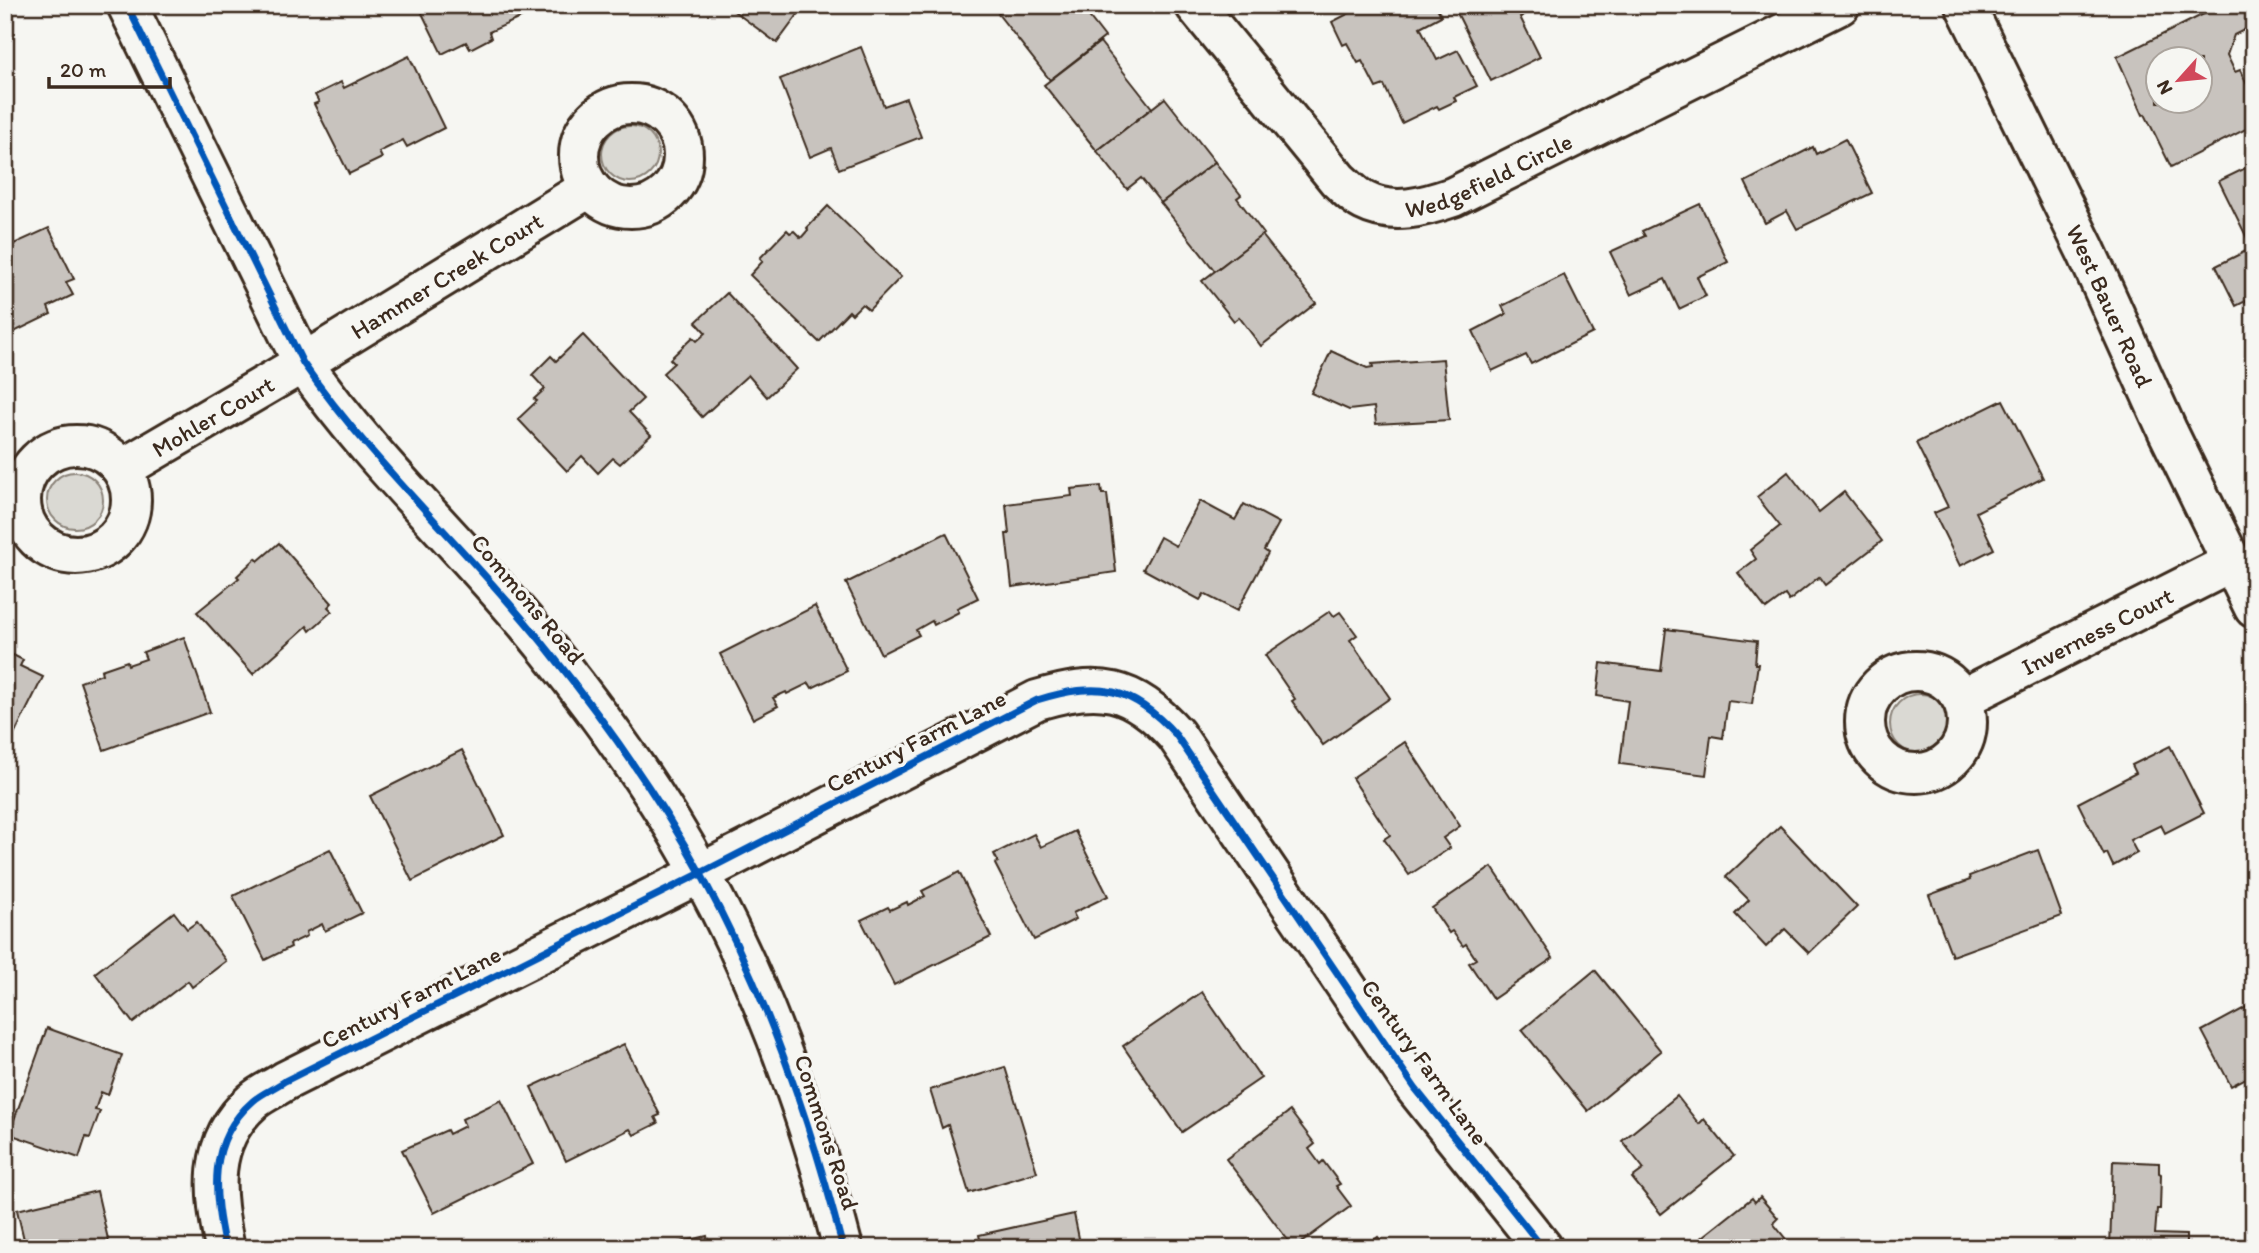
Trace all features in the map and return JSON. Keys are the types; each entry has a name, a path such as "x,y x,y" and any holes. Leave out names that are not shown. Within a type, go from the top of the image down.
{"street":[{"name":"Commons Road","path":"127,5 303,363 334,407 480,568 549,651 616,740 701,873 747,969 791,1076 827,1186 843,1248"},
{"name":"Wedgefield Circle","path":"1195,5 1338,180 1363,201 1390,210 1422,208 1453,197 1840,5"},
{"name":"West Bauer Road","path":"1965,5 2086,251 2167,430 2254,608"},
{"name":"Hammer Creek Court","path":"303,363 589,188"},
{"name":"Mohler Court","path":"122,469 303,363"},
{"name":"Inverness Court","path":"1963,698 2231,563"},
{"name":"Century Farm Lane","path":"225,1248 217,1208 215,1174 230,1128 253,1101 285,1081 701,873 1037,700 1066,691 1090,688 1132,698 1155,712 1176,735 1415,1088 1543,1248"}],"shaded area":[{"path":"630,126 645,131 653,139 658,154 653,169 645,177 630,182 615,177 607,169 602,154 607,139 615,131"},
{"path":"70,472 80,472 95,480 101,489 101,511 95,520 80,528 70,528 52,516 47,505 47,495 59,477"},
{"path":"1920,694 1937,699 1945,707 1950,724 1945,741 1937,749 1920,754 1903,749 1895,741 1890,724 1895,707 1903,699"}],"building":[{"path":"418,5 535,5 538,10 489,32 491,38 470,49 466,42 442,54"},
{"path":"731,5 805,5 777,43 731,9"},
{"path":"1009,5 1080,5 1105,37 1050,80 998,14"},
{"path":"1365,5 1436,5 1441,16 1420,27 1437,60 1458,50 1477,86 1454,97 1456,101 1439,109 1437,106 1402,123 1384,85 1376,88 1362,61 1358,63 1347,43 1343,45 1332,22"},
{"path":"1453,5 1542,5 1520,17 1540,57 1491,81"},
{"path":"2222,5 2254,5 2254,25 2234,35 2227,55 2235,72 2240,70 2254,99 2254,125 2171,167 2146,116 2214,116 2214,46 2144,46 2143,115 2117,57"},
{"path":"1100,42 1152,108 1097,151 1044,85"},
{"path":"861,47 884,106 906,98 921,137 839,169 831,148 810,157 780,79"},
{"path":"409,56 444,128 407,147 403,140 379,152 382,158 349,174 314,104 319,102 315,95 341,82 344,88"},
{"path":"1165,98 1215,162 1161,203 1141,178 1127,189 1097,151"},
{"path":"1845,139 1872,193 1797,229 1787,211 1765,223 1745,182 1813,147 1816,154"},
{"path":"1215,162 1241,195 1237,198 1264,234 1215,271 1161,203"},
{"path":"2254,164 2254,297 2236,306 2216,266 2252,248 2219,181"},
{"path":"1700,204 1728,262 1697,277 1706,296 1679,309 1665,279 1631,295 1610,252 1645,236 1642,231"},
{"path":"828,206 901,277 869,310 862,304 852,314 849,311 819,342 750,275 763,261 760,258 787,230 790,233 794,231 801,238"},
{"path":"49,228 74,279 66,282 73,295 48,307 51,314 10,334 5,325 5,241 12,238 14,244"},
{"path":"1262,235 1316,303 1261,346 1239,317 1234,321 1202,281"},
{"path":"1564,275 1593,333 1531,364 1526,355 1492,371 1473,331 1506,314 1502,306"},
{"path":"727,293 797,369 767,397 748,375 702,417 663,373 674,363 670,359 693,337 697,341 706,333 696,322"},
{"path":"583,335 643,399 629,412 651,435 620,464 613,458 598,473 582,456 567,471 518,419 545,389 532,375 551,356 556,361"},
{"path":"1331,351 1367,368 1373,367 1372,364 1443,359 1449,420 1376,424 1374,407 1349,410 1311,393"},
{"path":"2003,400 2043,478 1976,512 1994,549 1960,566 1934,513 1948,507 1916,443"},
{"path":"1788,472 1819,512 1844,492 1882,541 1825,585 1819,577 1789,601 1785,595 1766,609 1738,573 1756,559 1750,550 1780,526 1757,497"},
{"path":"1101,486 1102,494 1107,494 1116,572 1012,587 1006,534 1009,534 1006,504 1072,496 1071,489"},
{"path":"1200,501 1235,520 1244,504 1279,523 1264,550 1268,553 1237,611 1204,594 1200,600 1143,569 1160,537 1176,546"},
{"path":"946,533 978,598 957,608 959,612 934,625 932,621 916,630 919,635 881,654 846,583"},
{"path":"279,543 332,603 328,607 332,611 310,631 307,626 253,674 197,612 239,578 237,576 256,558 258,561"},
{"path":"815,606 847,671 812,688 809,683 773,698 778,706 753,719 720,654"},
{"path":"1330,611 1334,616 1340,612 1357,635 1350,640 1390,698 1323,745 1292,701 1295,699 1265,655"},
{"path":"1666,629 1757,641 1755,664 1758,664 1752,704 1728,701 1723,738 1711,736 1706,775 1620,764 1628,701 1597,696 1601,663 1661,671"},
{"path":"184,637 210,712 104,750 80,682 102,674 101,670 127,661 128,665 146,659 143,652"},
{"path":"5,651 23,660 20,666 43,677 5,753"},
{"path":"1405,742 1460,826 1443,838 1450,848 1409,875 1384,839 1390,835 1352,778"},
{"path":"2170,746 2204,813 2165,833 2161,825 2130,840 2137,853 2113,866 2107,853 2104,855 2078,803 2136,773 2132,765"},
{"path":"462,750 504,835 412,881 370,796"},
{"path":"1780,826 1857,907 1809,953 1785,929 1766,947 1735,914 1749,900 1726,877"},
{"path":"1075,831 1108,896 1073,913 1076,919 1034,940 995,864 998,862 994,854 1034,834 1041,847"},
{"path":"330,849 362,913 325,931 322,924 306,932 307,936 290,944 291,947 265,960 233,896"},
{"path":"2038,850 2062,916 1952,956 1929,895 1970,880 1969,876"},
{"path":"1492,867 1553,958 1493,999 1469,963 1476,959 1466,944 1463,946 1452,931 1449,933 1432,908"},
{"path":"959,872 991,937 894,985 861,920 888,907 890,910 907,902 908,905 925,896 922,891"},
{"path":"174,912 187,929 197,922 226,961 192,987 188,981 133,1023 95,973"},
{"path":"1595,970 1661,1051 1588,1111 1522,1030"},
{"path":"1202,992 1261,1078 1182,1132 1123,1046"},
{"path":"2254,1003 2254,1074 2231,1086 2202,1031"},
{"path":"47,1028 122,1055 108,1095 101,1092 95,1110 100,1111 90,1138 86,1137 79,1158 9,1134"},
{"path":"624,1044 660,1115 655,1117 658,1123 634,1135 630,1129 566,1161 531,1087"},
{"path":"1005,1067 1037,1172 969,1193 948,1125 942,1128 930,1090"},
{"path":"1677,1096 1699,1124 1704,1119 1734,1156 1661,1214 1632,1178 1644,1169 1622,1141"},
{"path":"501,1100 533,1164 434,1213 402,1150 447,1130 449,1134 465,1126 462,1119"},
{"path":"1290,1111 1315,1144 1309,1149 1320,1164 1323,1161 1340,1184 1336,1186 1351,1206 1294,1248 1226,1159"},
{"path":"2113,1161 2159,1163 2160,1209 2157,1209 2155,1234 2186,1235 2186,1248 2110,1248"},
{"path":"97,1191 110,1248 26,1248 17,1210"},
{"path":"1760,1197 1778,1218 1773,1223 1793,1248 1690,1247 1752,1198 1755,1202"},
{"path":"1074,1214 1081,1248 982,1248 979,1235"},
{"path":"707,1236 709,1248 656,1248"},
{"path":"1378,1237 1387,1248 1364,1248"}],"cycle path":[{"path":"127,5 303,363 361,438 549,651 630,759 701,874 746,964 784,1056 816,1152 843,1248"},
{"path":"225,1248 217,1189 221,1151 227,1134 238,1117 260,1095 1037,700 1059,694 1097,690 1129,697 1144,706 1176,735 1415,1088 1543,1248"}]}
